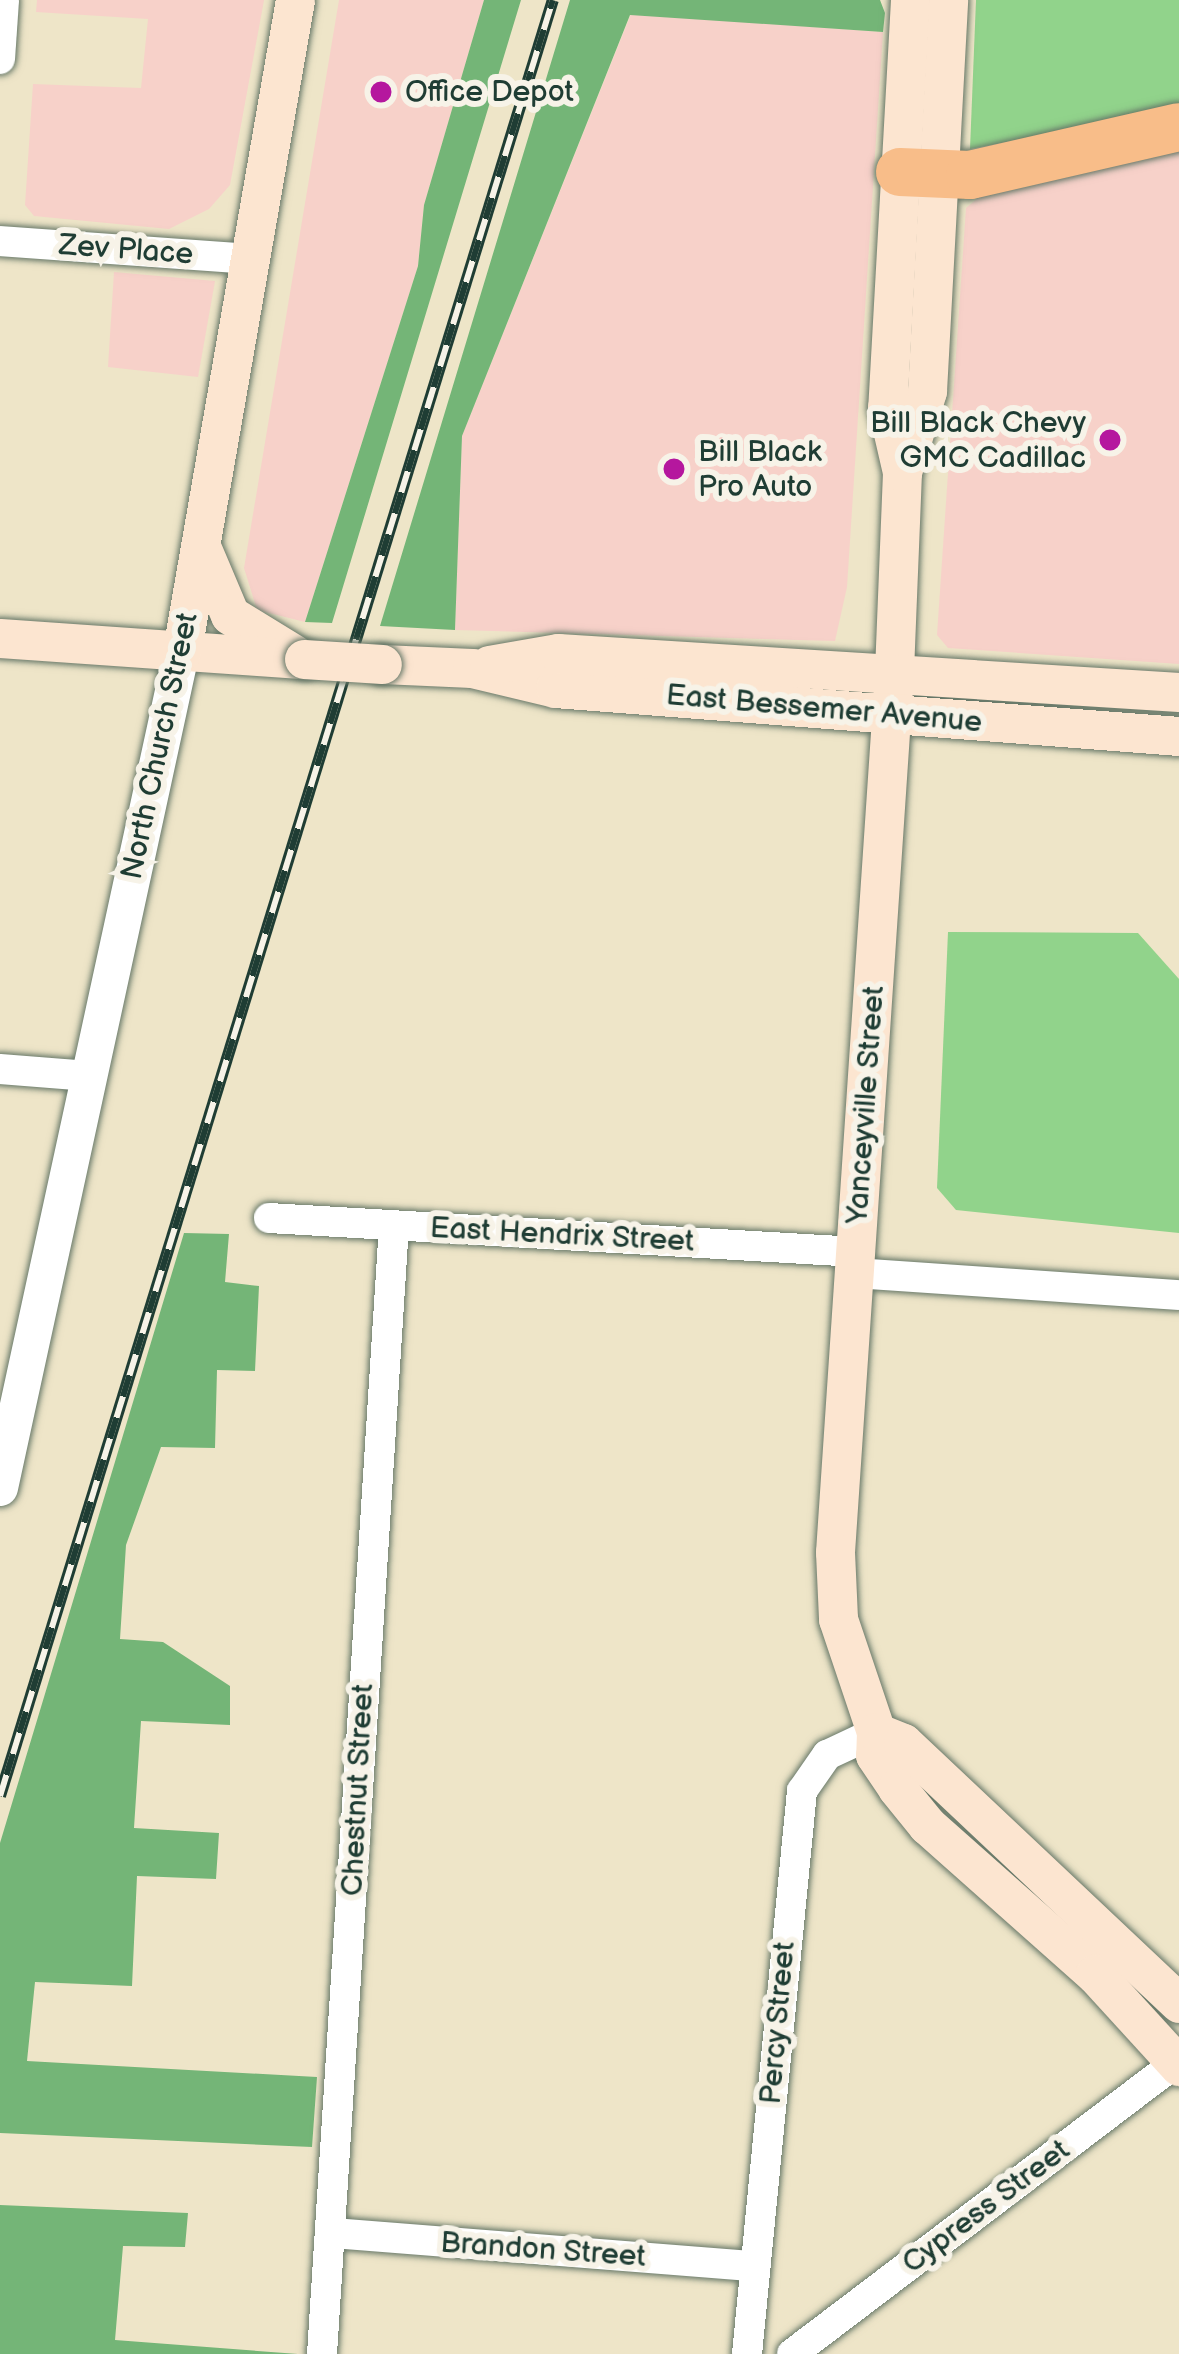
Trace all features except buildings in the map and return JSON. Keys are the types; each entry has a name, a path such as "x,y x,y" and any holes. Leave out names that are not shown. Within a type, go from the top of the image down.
{"highway":[{"path":"918,173 970,175 1179,127"}],"main road":[{"name":"North Church Street","path":"182,650 295,0"},
{"name":"Yanceyville Street","path":"910,0 918,173"},
{"name":"Yanceyville Street","path":"948,0 886,406 902,472 893,693 835,1588 844,1652 876,1732 875,1755 927,1825 1095,1974 1178,2062"},
{"path":"201,545 230,615 304,659"},
{"name":"East Bessemer Avenue","path":"0,638 472,668 556,688 1179,692"},
{"name":"East Bessemer Avenue","path":"893,693 1179,736"},
{"path":"876,1732 903,1743 1179,2003"}],"street":[{"path":"0,58 4,0"},
{"name":"Zev Place","path":"0,241 253,259"},
{"name":"North Church Street","path":"0,1488 182,650"},
{"path":"0,1069 89,1076"},
{"name":"East Hendrix Street","path":"268,1218 856,1262 1179,1295"},
{"name":"Chestnut Street","path":"322,2354 394,1226"},
{"name":"Percy Street","path":"747,2354 802,1791 827,1755 876,1732"},
{"name":"Cypress Street","path":"792,2354 1178,2062"},
{"name":"Brandon Street","path":"332,2233 755,2266"}],"shaded area":[{"path":"37,0 264,0 230,185 209,209 169,229 34,216 25,205 33,84 141,88 148,19 36,12"},
{"path":"339,0 484,0 424,205 418,266 305,622 257,610 244,568"},
{"path":"631,14 883,32 847,587 835,641 455,630 462,436"},
{"path":"1179,141 1179,664 948,648 937,635 966,208 993,185"},
{"path":"114,272 215,281 198,377 108,367"}],"green space":[{"path":"484,0 521,0 332,623 305,622 418,266 424,205"},
{"path":"570,0 880,0 885,13 883,32 630,15 462,436 455,630 380,626"},
{"path":"976,0 1179,0 1179,109 970,149"},
{"path":"948,932 1138,933 1179,979 1179,1233 956,1210 937,1188"},
{"path":"184,1233 229,1234 225,1282 259,1286 255,1371 217,1370 215,1448 161,1447 126,1545 120,1639 163,1642 230,1686 230,1725 141,1721 134,1828 219,1833 216,1879 137,1876 132,1986 35,1982 27,2061 317,2077 312,2147 0,2133 0,1843"},
{"path":"0,2205 188,2213 185,2247 123,2246 115,2340 298,2354 0,2354"}],"railway":[{"path":"0,1796 553,0"}],"place":[{"name":"Office Depot","path":"381,92"},
{"name":"Bill Black Chevy GMC Cadillac","path":"1110,440"},
{"name":"Bill Black Pro Auto","path":"674,469"}]}
